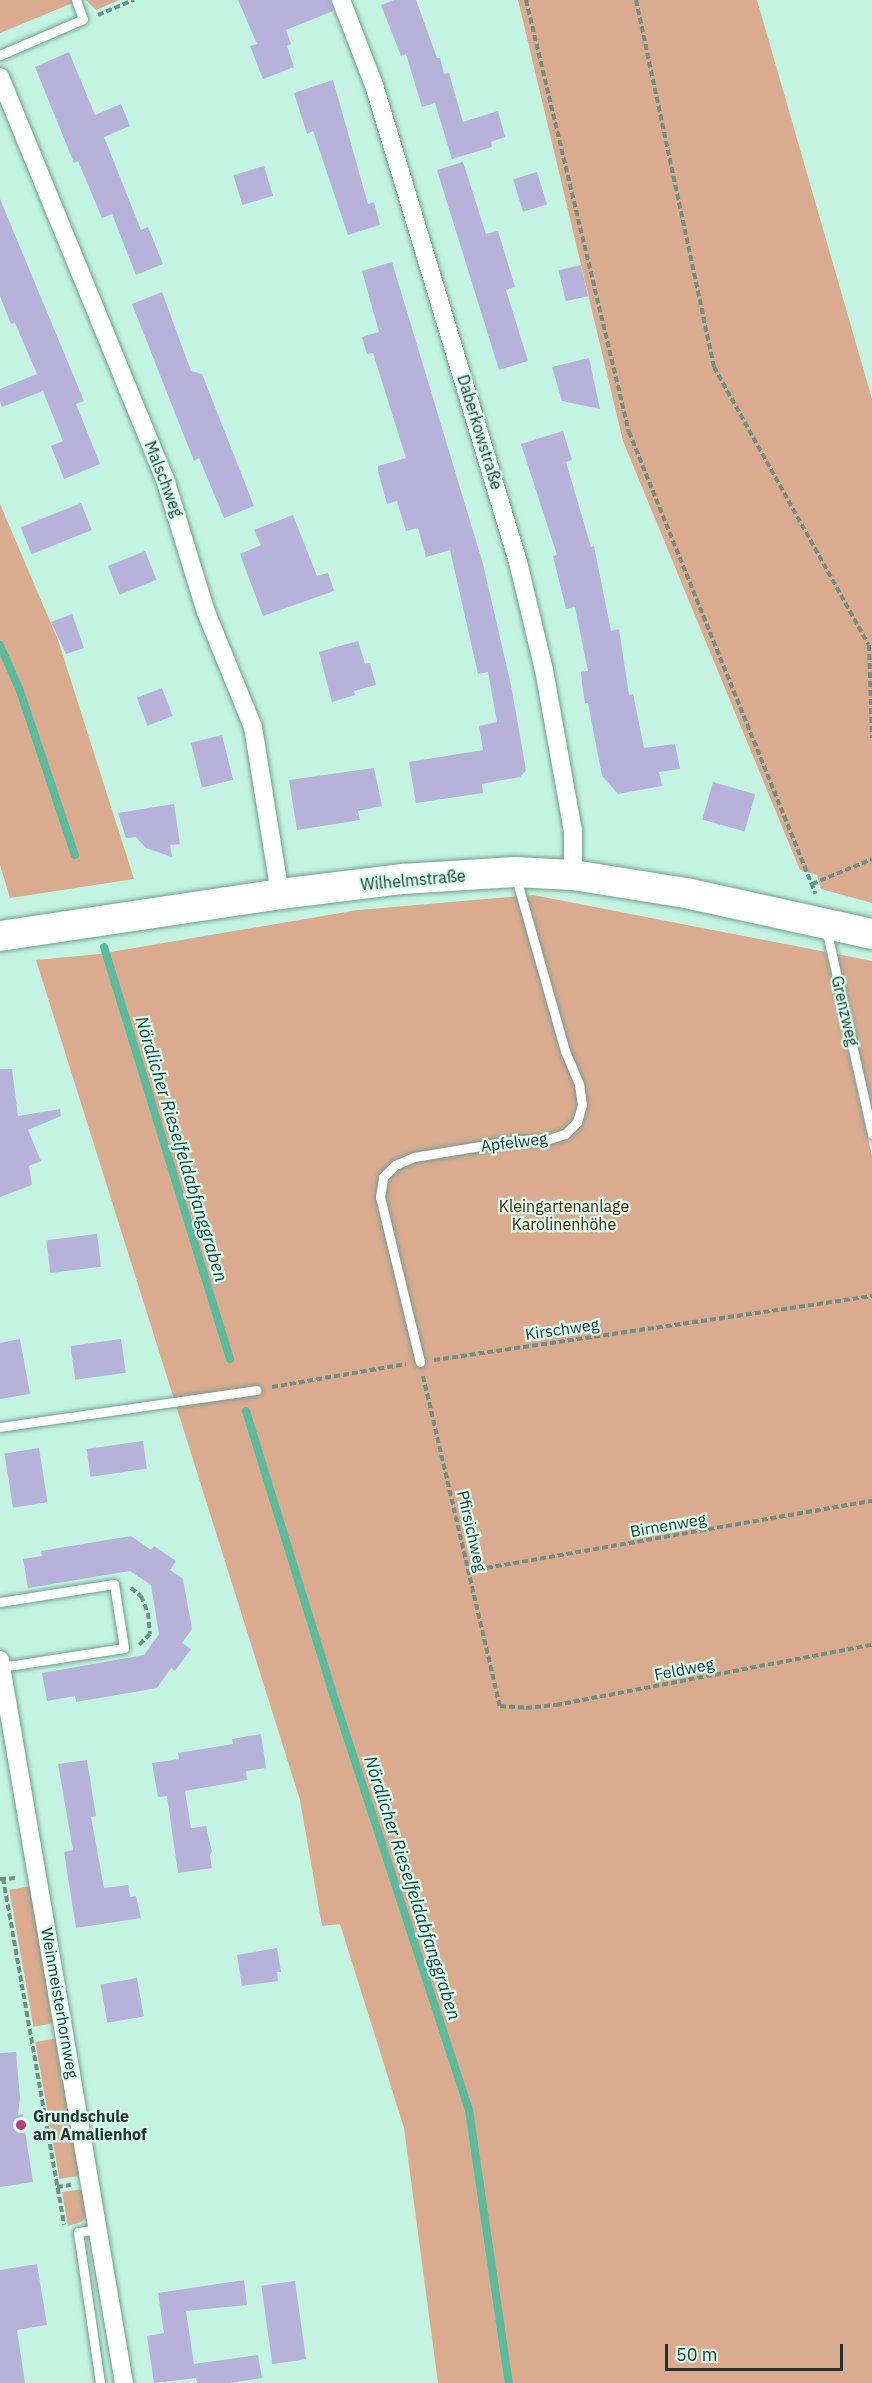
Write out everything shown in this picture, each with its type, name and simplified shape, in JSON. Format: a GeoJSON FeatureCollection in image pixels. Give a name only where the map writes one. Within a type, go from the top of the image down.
{"type":"FeatureCollection","features":[{"type":"Feature","properties":{"kind":"main road","name":"Wilhelmstraße"},"geometry":{"type":"LineString","coordinates":[[0,936],[280,894],[403,879],[515,872],[573,875],[686,893],[821,910],[872,934]]}},
{"type":"Feature","properties":{"kind":"street","name":"Daberkowstraße"},"geometry":{"type":"LineString","coordinates":[[341,0],[374,85],[518,562],[544,670],[573,831],[573,875]]}},
{"type":"Feature","properties":{"kind":"street","name":"Malschweg"},"geometry":{"type":"LineString","coordinates":[[0,77],[165,479],[206,612],[253,727],[280,894]]}},
{"type":"Feature","properties":{"kind":"street","name":"Weinmeisterhornweg"},"geometry":{"type":"LineString","coordinates":[[1,1663],[7,1736],[99,2229],[124,2383]]}},
{"type":"Feature","properties":{"kind":"lane"},"geometry":{"type":"LineString","coordinates":[[0,55],[83,19],[76,0]]}},
{"type":"Feature","properties":{"kind":"lane","name":"Apfelweg"},"geometry":{"type":"LineString","coordinates":[[420,1362],[380,1197],[383,1177],[395,1165],[414,1157],[517,1140],[543,1141],[565,1134],[577,1122],[582,1105],[579,1084],[565,1052],[515,872]]}},
{"type":"Feature","properties":{"kind":"lane","name":"Grenzweg"},"geometry":{"type":"LineString","coordinates":[[821,910],[872,1134]]}},
{"type":"Feature","properties":{"kind":"lane"},"geometry":{"type":"LineString","coordinates":[[0,1427],[256,1389]]}},
{"type":"Feature","properties":{"kind":"lane"},"geometry":{"type":"LineString","coordinates":[[0,1602],[114,1584],[124,1648],[1,1663]]}},
{"type":"Feature","properties":{"kind":"lane"},"geometry":{"type":"LineString","coordinates":[[99,2229],[78,2232],[100,2383]]}},
{"type":"Feature","properties":{"kind":"path"},"geometry":{"type":"LineString","coordinates":[[93,16],[134,0]]}},
{"type":"Feature","properties":{"kind":"path"},"geometry":{"type":"LineString","coordinates":[[526,0],[628,432],[813,884],[821,910]]}},
{"type":"Feature","properties":{"kind":"path"},"geometry":{"type":"LineString","coordinates":[[636,0],[714,367],[868,645],[872,738]]}},
{"type":"Feature","properties":{"kind":"path"},"geometry":{"type":"LineString","coordinates":[[813,884],[872,859]]}},
{"type":"Feature","properties":{"kind":"path","name":"Kirschweg"},"geometry":{"type":"LineString","coordinates":[[256,1389],[420,1362],[872,1296]]}},
{"type":"Feature","properties":{"kind":"path","name":"Pfirsichweg"},"geometry":{"type":"LineString","coordinates":[[420,1362],[500,1706]]}},
{"type":"Feature","properties":{"kind":"path","name":"Birnenweg"},"geometry":{"type":"LineString","coordinates":[[469,1571],[872,1501]]}},
{"type":"Feature","properties":{"kind":"path"},"geometry":{"type":"LineString","coordinates":[[114,1584],[124,1583],[141,1596],[148,1613],[150,1634],[138,1646],[124,1648]]}},
{"type":"Feature","properties":{"kind":"path","name":"Feldweg"},"geometry":{"type":"LineString","coordinates":[[500,1706],[526,1708],[556,1705],[872,1646]]}},
{"type":"Feature","properties":{"kind":"path"},"geometry":{"type":"LineString","coordinates":[[3,1878],[66,2233]]}},
{"type":"Feature","properties":{"kind":"green space"},"geometry":{"type":"Polygon","coordinates":[[[0,0],[80,0],[0,33],[0,0]]]}},
{"type":"Feature","properties":{"kind":"green space"},"geometry":{"type":"Polygon","coordinates":[[[86,0],[119,0],[96,10],[86,0]]]}},
{"type":"Feature","properties":{"kind":"green space"},"geometry":{"type":"Polygon","coordinates":[[[518,0],[757,0],[872,399],[872,903],[821,889],[817,875],[800,870],[623,441],[518,0]]]}},
{"type":"Feature","properties":{"kind":"green space"},"geometry":{"type":"Polygon","coordinates":[[[0,504],[58,640],[134,879],[10,898],[0,865],[0,504]]]}},
{"type":"Feature","properties":{"kind":"green space","name":"Kleingartenanlage Karolinenhöhe"},"geometry":{"type":"Polygon","coordinates":[[[533,895],[826,952],[872,1156],[872,2383],[438,2383],[404,2128],[340,1924],[322,1926],[300,1800],[36,960],[99,954],[358,910],[533,895]]]}},
{"type":"Feature","properties":{"kind":"green space"},"geometry":{"type":"Polygon","coordinates":[[[837,954],[872,961],[872,1123],[837,954]]]}},
{"type":"Feature","properties":{"kind":"green space"},"geometry":{"type":"Polygon","coordinates":[[[31,1886],[55,2023],[33,2027],[9,1890],[31,1886]]]}},
{"type":"Feature","properties":{"kind":"green space"},"geometry":{"type":"Polygon","coordinates":[[[58,2038],[82,2175],[59,2179],[35,2042],[58,2038]]]}},
{"type":"Feature","properties":{"kind":"green space"},"geometry":{"type":"Polygon","coordinates":[[[84,2189],[88,2215],[81,2222],[68,2226],[62,2192],[84,2189]]]}},
{"type":"Feature","properties":{"kind":"building"},"geometry":{"type":"Polygon","coordinates":[[[238,0],[330,0],[333,11],[286,30],[291,44],[287,46],[294,67],[263,79],[250,46],[257,44],[238,0]]]}},
{"type":"Feature","properties":{"kind":"building"},"geometry":{"type":"Polygon","coordinates":[[[394,0],[416,0],[437,58],[440,58],[444,74],[449,73],[463,122],[498,111],[505,137],[491,142],[492,147],[452,159],[435,103],[422,107],[406,54],[401,56],[381,5],[394,0]]]}},
{"type":"Feature","properties":{"kind":"building"},"geometry":{"type":"Polygon","coordinates":[[[69,52],[95,115],[121,104],[130,126],[104,137],[141,230],[148,227],[163,264],[136,275],[112,214],[102,218],[78,161],[74,163],[35,67],[69,52]]]}},
{"type":"Feature","properties":{"kind":"building"},"geometry":{"type":"Polygon","coordinates":[[[333,80],[368,204],[374,202],[380,225],[348,235],[313,131],[307,134],[294,93],[333,80]]]}},
{"type":"Feature","properties":{"kind":"building"},"geometry":{"type":"Polygon","coordinates":[[[463,162],[486,234],[498,231],[515,287],[506,290],[528,361],[499,370],[437,170],[463,162]]]}},
{"type":"Feature","properties":{"kind":"building"},"geometry":{"type":"Polygon","coordinates":[[[264,166],[273,196],[242,205],[233,175],[264,166]]]}},
{"type":"Feature","properties":{"kind":"building"},"geometry":{"type":"Polygon","coordinates":[[[537,172],[547,205],[523,212],[513,179],[537,172]]]}},
{"type":"Feature","properties":{"kind":"building"},"geometry":{"type":"Polygon","coordinates":[[[0,199],[84,401],[76,404],[100,464],[64,479],[51,446],[63,441],[43,391],[2,407],[0,402],[0,389],[37,374],[15,323],[11,324],[0,296],[0,199]]]}},
{"type":"Feature","properties":{"kind":"building"},"geometry":{"type":"Polygon","coordinates":[[[392,262],[483,564],[511,685],[526,770],[520,777],[482,784],[483,793],[416,803],[409,762],[483,750],[479,726],[497,722],[488,672],[478,674],[450,550],[426,557],[418,528],[406,531],[397,501],[387,504],[378,471],[378,466],[406,458],[373,353],[367,354],[362,337],[379,332],[362,271],[392,262]]]}},
{"type":"Feature","properties":{"kind":"building"},"geometry":{"type":"Polygon","coordinates":[[[581,265],[588,296],[566,301],[559,270],[581,265]]]}},
{"type":"Feature","properties":{"kind":"building"},"geometry":{"type":"Polygon","coordinates":[[[162,292],[191,371],[202,374],[254,506],[224,518],[199,458],[194,461],[132,304],[162,292]]]}},
{"type":"Feature","properties":{"kind":"building"},"geometry":{"type":"Polygon","coordinates":[[[589,358],[600,409],[562,401],[552,367],[589,358]]]}},
{"type":"Feature","properties":{"kind":"building"},"geometry":{"type":"Polygon","coordinates":[[[563,431],[572,460],[566,462],[591,547],[594,546],[611,631],[619,629],[629,695],[633,694],[644,748],[675,744],[680,769],[659,772],[662,786],[618,794],[602,776],[588,703],[585,703],[581,672],[588,671],[575,607],[566,609],[553,556],[557,555],[521,444],[563,431]]]}},
{"type":"Feature","properties":{"kind":"building"},"geometry":{"type":"Polygon","coordinates":[[[81,503],[92,530],[32,554],[21,527],[81,503]]]}},
{"type":"Feature","properties":{"kind":"building"},"geometry":{"type":"Polygon","coordinates":[[[293,515],[317,576],[328,573],[334,591],[263,616],[240,554],[261,545],[254,530],[293,515]]]}},
{"type":"Feature","properties":{"kind":"building"},"geometry":{"type":"Polygon","coordinates":[[[145,551],[157,580],[120,595],[108,566],[145,551]]]}},
{"type":"Feature","properties":{"kind":"building"},"geometry":{"type":"Polygon","coordinates":[[[72,614],[84,648],[66,654],[51,622],[72,614]]]}},
{"type":"Feature","properties":{"kind":"building"},"geometry":{"type":"Polygon","coordinates":[[[358,641],[365,664],[370,663],[376,685],[354,691],[355,695],[332,702],[319,652],[358,641]]]}},
{"type":"Feature","properties":{"kind":"building"},"geometry":{"type":"Polygon","coordinates":[[[162,688],[173,716],[148,726],[137,698],[162,688]]]}},
{"type":"Feature","properties":{"kind":"building"},"geometry":{"type":"Polygon","coordinates":[[[222,735],[233,780],[202,787],[191,743],[222,735]]]}},
{"type":"Feature","properties":{"kind":"building"},"geometry":{"type":"Polygon","coordinates":[[[374,768],[382,806],[358,811],[360,820],[297,830],[289,780],[374,768]]]}},
{"type":"Feature","properties":{"kind":"building"},"geometry":{"type":"Polygon","coordinates":[[[713,782],[755,794],[745,832],[702,819],[713,782]]]}},
{"type":"Feature","properties":{"kind":"building"},"geometry":{"type":"Polygon","coordinates":[[[174,804],[180,844],[170,845],[172,857],[146,848],[136,837],[126,838],[118,813],[174,804]]]}},
{"type":"Feature","properties":{"kind":"building"},"geometry":{"type":"Polygon","coordinates":[[[0,1069],[12,1069],[18,1116],[60,1109],[61,1116],[28,1130],[41,1161],[29,1166],[32,1185],[0,1197],[0,1069]]]}},
{"type":"Feature","properties":{"kind":"building"},"geometry":{"type":"Polygon","coordinates":[[[97,1234],[101,1267],[50,1273],[46,1240],[97,1234]]]}},
{"type":"Feature","properties":{"kind":"building"},"geometry":{"type":"Polygon","coordinates":[[[20,1339],[30,1394],[0,1399],[0,1343],[20,1339]]]}},
{"type":"Feature","properties":{"kind":"building"},"geometry":{"type":"Polygon","coordinates":[[[121,1339],[126,1373],[75,1380],[70,1346],[121,1339]]]}},
{"type":"Feature","properties":{"kind":"building"},"geometry":{"type":"Polygon","coordinates":[[[143,1441],[147,1469],[90,1477],[87,1449],[143,1441]]]}},
{"type":"Feature","properties":{"kind":"building"},"geometry":{"type":"Polygon","coordinates":[[[39,1448],[48,1502],[13,1508],[4,1453],[39,1448]]]}},
{"type":"Feature","properties":{"kind":"building"},"geometry":{"type":"Polygon","coordinates":[[[131,1536],[151,1550],[154,1546],[176,1561],[170,1570],[183,1579],[192,1629],[182,1643],[191,1649],[175,1671],[171,1668],[157,1688],[76,1702],[75,1696],[47,1701],[42,1673],[144,1655],[159,1634],[151,1585],[130,1571],[28,1588],[23,1559],[42,1556],[41,1551],[131,1536]]]}},
{"type":"Feature","properties":{"kind":"building"},"geometry":{"type":"Polygon","coordinates":[[[261,1734],[266,1768],[246,1771],[247,1780],[185,1791],[191,1828],[206,1826],[212,1852],[210,1855],[212,1868],[178,1873],[167,1796],[158,1797],[152,1763],[179,1759],[178,1753],[233,1744],[232,1739],[261,1734]]]}},
{"type":"Feature","properties":{"kind":"building"},"geometry":{"type":"Polygon","coordinates":[[[87,1760],[96,1816],[91,1817],[104,1888],[128,1885],[130,1897],[136,1896],[141,1918],[76,1928],[64,1852],[73,1850],[58,1764],[87,1760]]]}},
{"type":"Feature","properties":{"kind":"building"},"geometry":{"type":"Polygon","coordinates":[[[277,1948],[281,1972],[277,1972],[278,1981],[242,1986],[237,1955],[277,1948]]]}},
{"type":"Feature","properties":{"kind":"building"},"geometry":{"type":"Polygon","coordinates":[[[137,1978],[144,2016],[107,2023],[101,1984],[137,1978]]]}},
{"type":"Feature","properties":{"kind":"building"},"geometry":{"type":"Polygon","coordinates":[[[16,2052],[20,2098],[18,2115],[23,2114],[21,2132],[25,2131],[33,2182],[0,2187],[0,2053],[16,2052]]]}},
{"type":"Feature","properties":{"kind":"building"},"geometry":{"type":"Polygon","coordinates":[[[37,2264],[47,2325],[17,2330],[25,2383],[0,2383],[0,2270],[37,2264]]]}},
{"type":"Feature","properties":{"kind":"building"},"geometry":{"type":"Polygon","coordinates":[[[244,2280],[247,2305],[186,2311],[194,2364],[258,2355],[262,2378],[229,2383],[197,2383],[196,2378],[154,2383],[147,2336],[164,2333],[158,2293],[244,2280]]]}},
{"type":"Feature","properties":{"kind":"building"},"geometry":{"type":"Polygon","coordinates":[[[295,2281],[306,2359],[272,2364],[261,2286],[295,2281]]]}},
{"type":"Feature","properties":{"kind":"waterway","name":"Nördlicher Rieselfeldabfanggraben"},"geometry":{"type":"LineString","coordinates":[[0,645],[20,691],[75,855]]}},
{"type":"Feature","properties":{"kind":"waterway","name":"Nördlicher Rieselfeldabfanggraben"},"geometry":{"type":"LineString","coordinates":[[104,947],[230,1359]]}},
{"type":"Feature","properties":{"kind":"waterway","name":"Nördlicher Rieselfeldabfanggraben"},"geometry":{"type":"LineString","coordinates":[[246,1411],[331,1688],[469,2110],[509,2383]]}},
{"type":"Feature","properties":{"kind":"place","name":"Grundschule am Amalienhof"},"geometry":{"type":"Point","coordinates":[21,2125]}}]}
